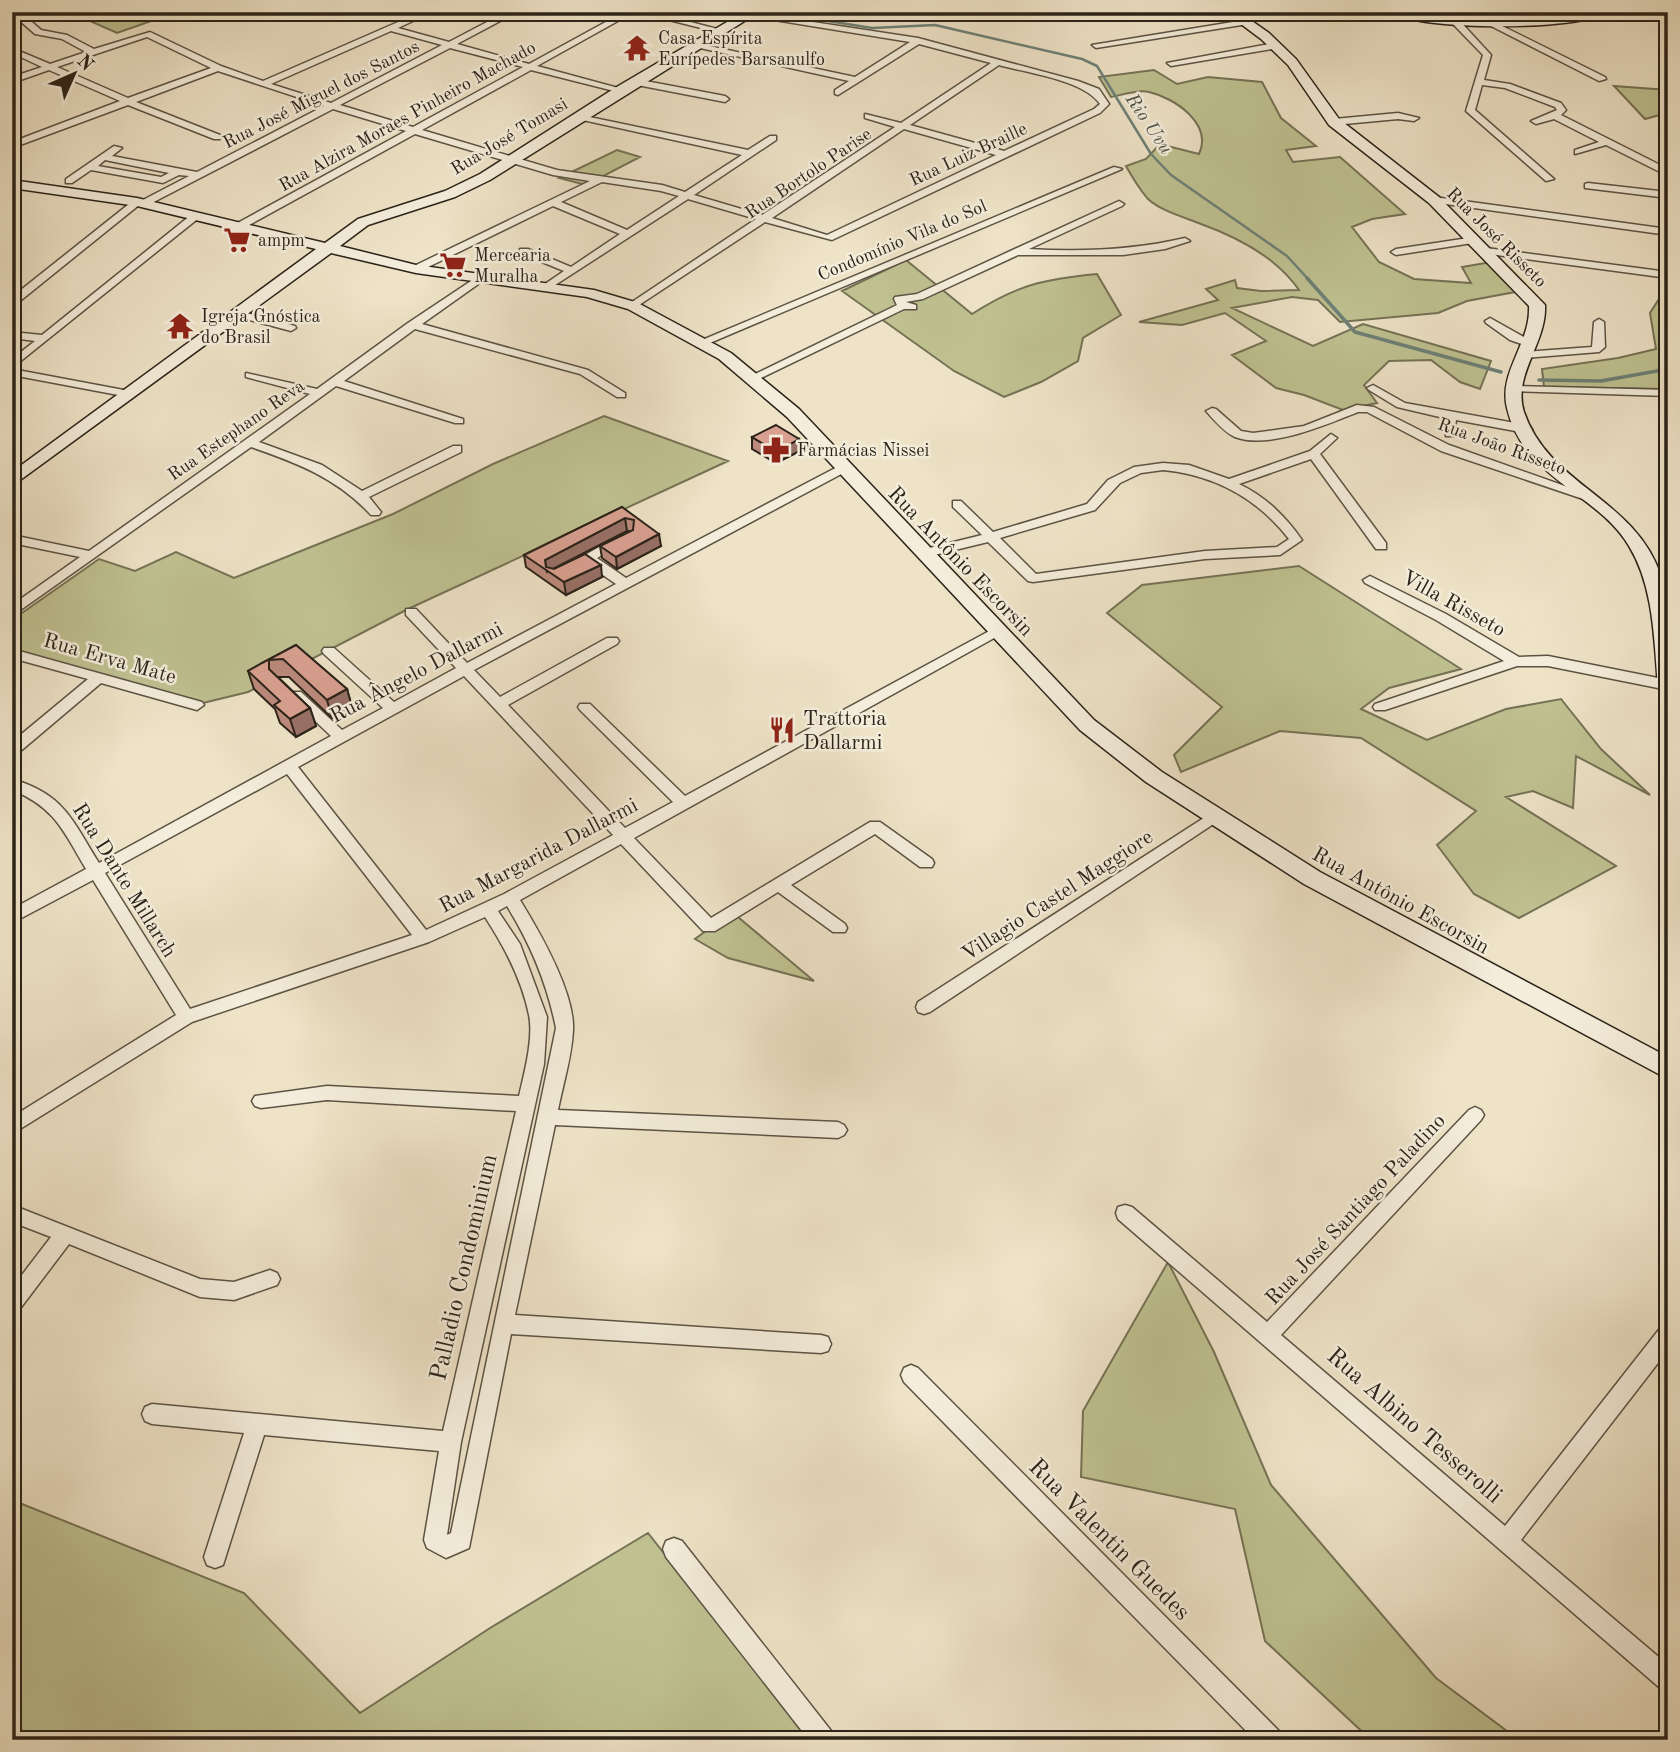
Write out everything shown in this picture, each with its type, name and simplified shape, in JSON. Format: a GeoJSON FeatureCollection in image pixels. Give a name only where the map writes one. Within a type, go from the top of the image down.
{"type":"FeatureCollection","features":[{"type":"Feature","properties":{"kind":"main road","name":"Rua José Risseto"},"geometry":{"type":"LineString","coordinates":[[1231,12],[1292,62],[1334,122],[1434,200],[1537,305],[1539,315],[1527,349],[1515,372],[1513,389]]}},
{"type":"Feature","properties":{"kind":"main road"},"geometry":{"type":"LineString","coordinates":[[1397,12],[1494,24],[1557,21],[1602,12]]}},
{"type":"Feature","properties":{"kind":"main road","name":"Rua José Tomasi"},"geometry":{"type":"LineString","coordinates":[[12,481],[363,222],[450,194],[752,13]]}},
{"type":"Feature","properties":{"kind":"main road","name":"Rua Antônio Escorsin"},"geometry":{"type":"LineString","coordinates":[[12,184],[140,203],[416,269],[549,286],[589,293],[633,306],[701,343],[754,378],[793,413],[922,554],[1087,725],[1154,778],[1213,817],[1356,902],[1668,1069]]}},
{"type":"Feature","properties":{"kind":"main road"},"geometry":{"type":"LineString","coordinates":[[1513,389],[1516,410],[1555,471],[1618,520],[1638,545],[1656,594],[1665,630],[1668,686]]}},
{"type":"Feature","properties":{"kind":"street"},"geometry":{"type":"LineString","coordinates":[[264,85],[428,12]]}},
{"type":"Feature","properties":{"kind":"street","name":"Rua José Miguel dos Santos"},"geometry":{"type":"LineString","coordinates":[[16,299],[140,203],[513,12]]}},
{"type":"Feature","properties":{"kind":"street","name":"Rua Alzira Moraes Pinheiro Machado"},"geometry":{"type":"LineString","coordinates":[[236,228],[630,12]]}},
{"type":"Feature","properties":{"kind":"street"},"geometry":{"type":"LineString","coordinates":[[641,12],[721,31]]}},
{"type":"Feature","properties":{"kind":"street"},"geometry":{"type":"LineString","coordinates":[[752,13],[918,41],[998,62]]}},
{"type":"Feature","properties":{"kind":"street"},"geometry":{"type":"LineString","coordinates":[[22,18],[38,32],[64,37],[94,52]]}},
{"type":"Feature","properties":{"kind":"street"},"geometry":{"type":"LineString","coordinates":[[1464,20],[1465,35],[1474,40],[1487,55],[1470,111],[1549,179]]}},
{"type":"Feature","properties":{"kind":"street"},"geometry":{"type":"LineString","coordinates":[[1096,45],[1245,22]]}},
{"type":"Feature","properties":{"kind":"street"},"geometry":{"type":"LineString","coordinates":[[1494,24],[1602,79]]}},
{"type":"Feature","properties":{"kind":"street"},"geometry":{"type":"LineString","coordinates":[[386,31],[619,91]]}},
{"type":"Feature","properties":{"kind":"street"},"geometry":{"type":"LineString","coordinates":[[12,80],[147,34],[270,96],[283,91]]}},
{"type":"Feature","properties":{"kind":"street"},"geometry":{"type":"LineString","coordinates":[[838,92],[918,41]]}},
{"type":"Feature","properties":{"kind":"street"},"geometry":{"type":"LineString","coordinates":[[695,46],[856,80]]}},
{"type":"Feature","properties":{"kind":"street"},"geometry":{"type":"LineString","coordinates":[[1171,63],[1275,46]]}},
{"type":"Feature","properties":{"kind":"street"},"geometry":{"type":"LineString","coordinates":[[12,50],[217,137]]}},
{"type":"Feature","properties":{"kind":"street","name":"Rua Luiz Braille"},"geometry":{"type":"LineString","coordinates":[[766,220],[828,238],[1003,153],[1097,111],[1105,104],[1096,91],[998,62]]}},
{"type":"Feature","properties":{"kind":"street","name":"Rua Bortolo Parise"},"geometry":{"type":"LineString","coordinates":[[633,306],[766,220],[998,62]]}},
{"type":"Feature","properties":{"kind":"street"},"geometry":{"type":"LineString","coordinates":[[12,145],[216,71],[556,173],[690,195],[766,220]]}},
{"type":"Feature","properties":{"kind":"street"},"geometry":{"type":"LineString","coordinates":[[635,82],[724,99]]}},
{"type":"Feature","properties":{"kind":"street"},"geometry":{"type":"LineString","coordinates":[[1479,82],[1507,86],[1558,105],[1562,110],[1555,116],[1536,121]]}},
{"type":"Feature","properties":{"kind":"street"},"geometry":{"type":"LineString","coordinates":[[578,116],[752,154]]}},
{"type":"Feature","properties":{"kind":"street"},"geometry":{"type":"LineString","coordinates":[[868,116],[1003,153]]}},
{"type":"Feature","properties":{"kind":"street"},"geometry":{"type":"LineString","coordinates":[[1334,122],[1398,116],[1414,118]]}},
{"type":"Feature","properties":{"kind":"street"},"geometry":{"type":"LineString","coordinates":[[1555,116],[1668,173]]}},
{"type":"Feature","properties":{"kind":"street"},"geometry":{"type":"LineString","coordinates":[[12,135],[23,140]]}},
{"type":"Feature","properties":{"kind":"street"},"geometry":{"type":"LineString","coordinates":[[549,286],[773,138]]}},
{"type":"Feature","properties":{"kind":"street"},"geometry":{"type":"LineString","coordinates":[[1578,152],[1606,142]]}},
{"type":"Feature","properties":{"kind":"street"},"geometry":{"type":"LineString","coordinates":[[69,181],[117,148]]}},
{"type":"Feature","properties":{"kind":"street"},"geometry":{"type":"LineString","coordinates":[[103,157],[196,175]]}},
{"type":"Feature","properties":{"kind":"street"},"geometry":{"type":"LineString","coordinates":[[89,167],[163,180],[178,171]]}},
{"type":"Feature","properties":{"kind":"street","name":"Condomínio Vila do Sol"},"geometry":{"type":"LineString","coordinates":[[701,343],[1116,169]]}},
{"type":"Feature","properties":{"kind":"street"},"geometry":{"type":"LineString","coordinates":[[416,269],[600,180]]}},
{"type":"Feature","properties":{"kind":"street"},"geometry":{"type":"LineString","coordinates":[[1588,186],[1668,195]]}},
{"type":"Feature","properties":{"kind":"street"},"geometry":{"type":"LineString","coordinates":[[1434,200],[1668,232]]}},
{"type":"Feature","properties":{"kind":"street"},"geometry":{"type":"LineString","coordinates":[[554,203],[628,234]]}},
{"type":"Feature","properties":{"kind":"street"},"geometry":{"type":"LineString","coordinates":[[754,378],[903,306],[918,307],[923,300],[919,297],[1119,204]]}},
{"type":"Feature","properties":{"kind":"street"},"geometry":{"type":"LineString","coordinates":[[12,365],[195,217]]}},
{"type":"Feature","properties":{"kind":"street"},"geometry":{"type":"LineString","coordinates":[[1014,251],[1139,251],[1185,241]]}},
{"type":"Feature","properties":{"kind":"street"},"geometry":{"type":"LineString","coordinates":[[1396,252],[1480,246],[1668,275]]}},
{"type":"Feature","properties":{"kind":"street"},"geometry":{"type":"LineString","coordinates":[[524,251],[572,271]]}},
{"type":"Feature","properties":{"kind":"street","name":"Rua Estephano Reva"},"geometry":{"type":"LineString","coordinates":[[12,612],[88,555],[480,278]]}},
{"type":"Feature","properties":{"kind":"street"},"geometry":{"type":"LineString","coordinates":[[239,314],[291,328]]}},
{"type":"Feature","properties":{"kind":"street"},"geometry":{"type":"LineString","coordinates":[[1490,321],[1527,349],[1595,350],[1599,347],[1599,322]]}},
{"type":"Feature","properties":{"kind":"street"},"geometry":{"type":"LineString","coordinates":[[412,325],[574,369],[621,395]]}},
{"type":"Feature","properties":{"kind":"street"},"geometry":{"type":"LineString","coordinates":[[12,335],[44,339]]}},
{"type":"Feature","properties":{"kind":"street"},"geometry":{"type":"LineString","coordinates":[[12,372],[129,394]]}},
{"type":"Feature","properties":{"kind":"street"},"geometry":{"type":"LineString","coordinates":[[250,375],[320,393]]}},
{"type":"Feature","properties":{"kind":"street"},"geometry":{"type":"LineString","coordinates":[[336,382],[459,421]]}},
{"type":"Feature","properties":{"kind":"street"},"geometry":{"type":"LineString","coordinates":[[1373,388],[1401,405],[1526,429]]}},
{"type":"Feature","properties":{"kind":"street"},"geometry":{"type":"LineString","coordinates":[[1513,389],[1667,394]]}},
{"type":"Feature","properties":{"kind":"street","name":"Rua João Risseto"},"geometry":{"type":"LineString","coordinates":[[1212,411],[1237,434],[1253,437],[1307,429],[1357,408],[1370,409],[1445,447],[1590,497]]}},
{"type":"Feature","properties":{"kind":"street"},"geometry":{"type":"LineString","coordinates":[[1450,415],[1450,433]]}},
{"type":"Feature","properties":{"kind":"street"},"geometry":{"type":"LineString","coordinates":[[1231,482],[1314,454],[1331,438]]}},
{"type":"Feature","properties":{"kind":"street"},"geometry":{"type":"LineString","coordinates":[[248,442],[321,468],[349,483],[375,512]]}},
{"type":"Feature","properties":{"kind":"street"},"geometry":{"type":"LineString","coordinates":[[362,496],[457,449]]}},
{"type":"Feature","properties":{"kind":"street"},"geometry":{"type":"LineString","coordinates":[[1314,454],[1381,546]]}},
{"type":"Feature","properties":{"kind":"street","name":"Rua Ângelo Dallarmi"},"geometry":{"type":"LineString","coordinates":[[12,917],[288,765],[843,468]]}},
{"type":"Feature","properties":{"kind":"street"},"geometry":{"type":"LineString","coordinates":[[922,554],[991,538],[1093,506],[1114,480],[1133,472],[1175,469],[1214,475],[1231,482],[1283,520],[1296,540],[1288,548],[1205,555],[1033,578],[991,538],[957,504]]}},
{"type":"Feature","properties":{"kind":"street"},"geometry":{"type":"LineString","coordinates":[[555,575],[628,537]]}},
{"type":"Feature","properties":{"kind":"street"},"geometry":{"type":"LineString","coordinates":[[12,539],[88,555]]}},
{"type":"Feature","properties":{"kind":"street"},"geometry":{"type":"LineString","coordinates":[[588,558],[625,584]]}},
{"type":"Feature","properties":{"kind":"street","name":"Villa Risseto"},"geometry":{"type":"LineString","coordinates":[[1370,580],[1441,617],[1516,662]]}},
{"type":"Feature","properties":{"kind":"street"},"geometry":{"type":"LineString","coordinates":[[411,612],[709,926],[875,826],[926,863]]}},
{"type":"Feature","properties":{"kind":"street","name":"Rua Margarida Dallarmi"},"geometry":{"type":"LineString","coordinates":[[12,1126],[186,1017],[423,938],[488,909],[998,632]]}},
{"type":"Feature","properties":{"kind":"street"},"geometry":{"type":"LineString","coordinates":[[497,705],[611,641]]}},
{"type":"Feature","properties":{"kind":"street"},"geometry":{"type":"LineString","coordinates":[[330,651],[393,709]]}},
{"type":"Feature","properties":{"kind":"street","name":"Rua Erva Mate"},"geometry":{"type":"LineString","coordinates":[[12,653],[197,705]]}},
{"type":"Feature","properties":{"kind":"street","name":"Villa Risseto"},"geometry":{"type":"LineString","coordinates":[[1380,707],[1516,662],[1548,661],[1668,686]]}},
{"type":"Feature","properties":{"kind":"street"},"geometry":{"type":"LineString","coordinates":[[12,750],[100,676]]}},
{"type":"Feature","properties":{"kind":"street"},"geometry":{"type":"LineString","coordinates":[[282,682],[341,737]]}},
{"type":"Feature","properties":{"kind":"street"},"geometry":{"type":"LineString","coordinates":[[585,707],[682,802]]}},
{"type":"Feature","properties":{"kind":"street"},"geometry":{"type":"LineString","coordinates":[[288,765],[423,938]]}},
{"type":"Feature","properties":{"kind":"street","name":"Rua Dante Millarch"},"geometry":{"type":"LineString","coordinates":[[12,784],[38,794],[58,810],[186,1017]]}},
{"type":"Feature","properties":{"kind":"street","name":"Villagio Castel Maggiore"},"geometry":{"type":"LineString","coordinates":[[924,1007],[1213,817]]}},
{"type":"Feature","properties":{"kind":"street"},"geometry":{"type":"LineString","coordinates":[[778,884],[839,928]]}},
{"type":"Feature","properties":{"kind":"street","name":"Palladio Condominium"},"geometry":{"type":"LineString","coordinates":[[488,909],[512,944],[538,1017],[535,1065],[451,1442],[435,1540],[446,1547],[461,1540],[477,1443],[506,1324],[527,1207],[549,1117],[565,1028],[558,985],[510,898]]}},
{"type":"Feature","properties":{"kind":"street"},"geometry":{"type":"LineString","coordinates":[[523,971],[547,963]]}},
{"type":"Feature","properties":{"kind":"street"},"geometry":{"type":"LineString","coordinates":[[261,1101],[327,1093],[526,1104]]}},
{"type":"Feature","properties":{"kind":"street","name":"Rua José Santiago Paladino"},"geometry":{"type":"LineString","coordinates":[[1269,1334],[1475,1115]]}},
{"type":"Feature","properties":{"kind":"street"},"geometry":{"type":"LineString","coordinates":[[549,1117],[838,1130]]}},
{"type":"Feature","properties":{"kind":"street"},"geometry":{"type":"LineString","coordinates":[[503,1206],[527,1207]]}},
{"type":"Feature","properties":{"kind":"street"},"geometry":{"type":"LineString","coordinates":[[12,1213],[200,1288],[234,1291],[270,1279]]}},
{"type":"Feature","properties":{"kind":"street","name":"Rua Albino Tesserolli"},"geometry":{"type":"LineString","coordinates":[[1125,1213],[1508,1539],[1668,1680]]}},
{"type":"Feature","properties":{"kind":"street"},"geometry":{"type":"LineString","coordinates":[[12,1304],[65,1234]]}},
{"type":"Feature","properties":{"kind":"street"},"geometry":{"type":"LineString","coordinates":[[506,1324],[821,1344]]}},
{"type":"Feature","properties":{"kind":"street"},"geometry":{"type":"LineString","coordinates":[[1508,1539],[1668,1334]]}},
{"type":"Feature","properties":{"kind":"street","name":"Rua Valentin Guedes"},"geometry":{"type":"LineString","coordinates":[[911,1375],[1272,1740]]}},
{"type":"Feature","properties":{"kind":"street"},"geometry":{"type":"LineString","coordinates":[[152,1415],[451,1442]]}},
{"type":"Feature","properties":{"kind":"street"},"geometry":{"type":"LineString","coordinates":[[215,1557],[257,1424]]}},
{"type":"Feature","properties":{"kind":"street"},"geometry":{"type":"LineString","coordinates":[[674,1549],[824,1740]]}},
{"type":"Feature","properties":{"kind":"green space"},"geometry":{"type":"Polygon","coordinates":[[[146,12],[160,18],[117,33],[74,14],[146,12]]]}},
{"type":"Feature","properties":{"kind":"green space"},"geometry":{"type":"Polygon","coordinates":[[[1154,70],[1177,84],[1208,77],[1262,82],[1281,118],[1316,146],[1286,150],[1293,162],[1340,157],[1405,214],[1372,219],[1352,227],[1379,262],[1414,279],[1471,283],[1462,267],[1491,262],[1515,292],[1467,301],[1438,313],[1340,322],[1318,300],[1292,297],[1232,308],[1313,346],[1363,324],[1491,361],[1480,389],[1460,382],[1431,360],[1389,361],[1364,385],[1377,403],[1343,410],[1276,388],[1232,355],[1266,341],[1225,313],[1182,325],[1139,322],[1218,300],[1206,289],[1235,280],[1237,288],[1261,291],[1299,290],[1268,258],[1228,235],[1159,207],[1147,198],[1136,182],[1126,166],[1146,159],[1160,144],[1199,154],[1202,143],[1201,132],[1196,123],[1180,106],[1145,91],[1111,97],[1099,77],[1154,70]]]}},
{"type":"Feature","properties":{"kind":"green space"},"geometry":{"type":"Polygon","coordinates":[[[1614,86],[1668,90],[1668,116],[1663,114],[1645,119],[1614,86]]]}},
{"type":"Feature","properties":{"kind":"green space"},"geometry":{"type":"Polygon","coordinates":[[[617,150],[640,157],[586,185],[559,178],[617,150]]]}},
{"type":"Feature","properties":{"kind":"green space"},"geometry":{"type":"Polygon","coordinates":[[[906,260],[972,314],[1003,296],[1032,285],[1097,274],[1121,315],[1083,338],[1078,361],[1041,382],[1004,397],[954,371],[842,291],[906,260]]]}},
{"type":"Feature","properties":{"kind":"green space"},"geometry":{"type":"Polygon","coordinates":[[[1668,285],[1668,389],[1544,387],[1542,369],[1618,358],[1656,349],[1650,313],[1668,285]]]}},
{"type":"Feature","properties":{"kind":"green space"},"geometry":{"type":"Polygon","coordinates":[[[604,416],[728,461],[408,609],[248,692],[199,704],[12,650],[12,620],[99,559],[135,571],[176,552],[234,578],[393,514],[493,464],[604,416]]]}},
{"type":"Feature","properties":{"kind":"green space"},"geometry":{"type":"Polygon","coordinates":[[[1299,566],[1461,669],[1389,688],[1361,709],[1427,740],[1506,709],[1561,699],[1601,749],[1650,795],[1576,756],[1573,808],[1533,791],[1506,797],[1616,866],[1519,918],[1474,894],[1437,845],[1476,811],[1361,738],[1280,731],[1181,772],[1174,755],[1222,707],[1107,613],[1142,585],[1299,566]]]}},
{"type":"Feature","properties":{"kind":"green space"},"geometry":{"type":"Polygon","coordinates":[[[732,912],[814,981],[728,958],[695,939],[732,912]]]}},
{"type":"Feature","properties":{"kind":"green space"},"geometry":{"type":"Polygon","coordinates":[[[1168,1262],[1214,1352],[1271,1485],[1436,1678],[1519,1740],[1371,1740],[1265,1641],[1235,1509],[1081,1477],[1083,1411],[1168,1262]]]}},
{"type":"Feature","properties":{"kind":"green space"},"geometry":{"type":"Polygon","coordinates":[[[12,1500],[244,1593],[360,1713],[490,1628],[648,1533],[810,1740],[12,1740],[12,1500]]]}},
{"type":"Feature","properties":{"kind":"building"},"geometry":{"type":"Polygon","coordinates":[[[776,425],[799,439],[776,452],[752,437],[776,425]]]}},
{"type":"Feature","properties":{"kind":"building"},"geometry":{"type":"Polygon","coordinates":[[[622,507],[659,534],[616,557],[600,546],[633,530],[634,520],[625,518],[545,560],[546,567],[554,569],[585,554],[601,565],[564,582],[524,555],[622,507]]]}},
{"type":"Feature","properties":{"kind":"building"},"geometry":{"type":"Polygon","coordinates":[[[296,645],[347,689],[327,700],[283,659],[269,660],[269,669],[310,708],[290,719],[274,705],[280,701],[248,671],[296,645]]]}},
{"type":"Feature","properties":{"kind":"waterway","name":"Rio Uvu"},"geometry":{"type":"LineString","coordinates":[[772,12],[872,28],[935,25],[1082,59],[1097,66],[1151,154],[1171,175],[1287,256],[1309,280]]}},
{"type":"Feature","properties":{"kind":"waterway","name":"Rio Uvu"},"geometry":{"type":"LineString","coordinates":[[1307,278],[1355,332],[1501,372]]}},
{"type":"Feature","properties":{"kind":"waterway","name":"Rio Uvu"},"geometry":{"type":"LineString","coordinates":[[1539,380],[1601,381],[1668,369]]}},
{"type":"Feature","properties":{"kind":"place","name":"Casa Espírita Eurípedes Barsanulfo"},"geometry":{"type":"Point","coordinates":[637,48]}},
{"type":"Feature","properties":{"kind":"place","name":"ampm"},"geometry":{"type":"Point","coordinates":[237,240]}},
{"type":"Feature","properties":{"kind":"place","name":"Mercearia Muralha"},"geometry":{"type":"Point","coordinates":[453,265]}},
{"type":"Feature","properties":{"kind":"place","name":"Igreja Gnóstica do Brasil"},"geometry":{"type":"Point","coordinates":[180,326]}},
{"type":"Feature","properties":{"kind":"place","name":"Farmácias Nissei"},"geometry":{"type":"Point","coordinates":[776,450]}},
{"type":"Feature","properties":{"kind":"place","name":"Trattoria Dallarmi"},"geometry":{"type":"Point","coordinates":[782,730]}}]}
